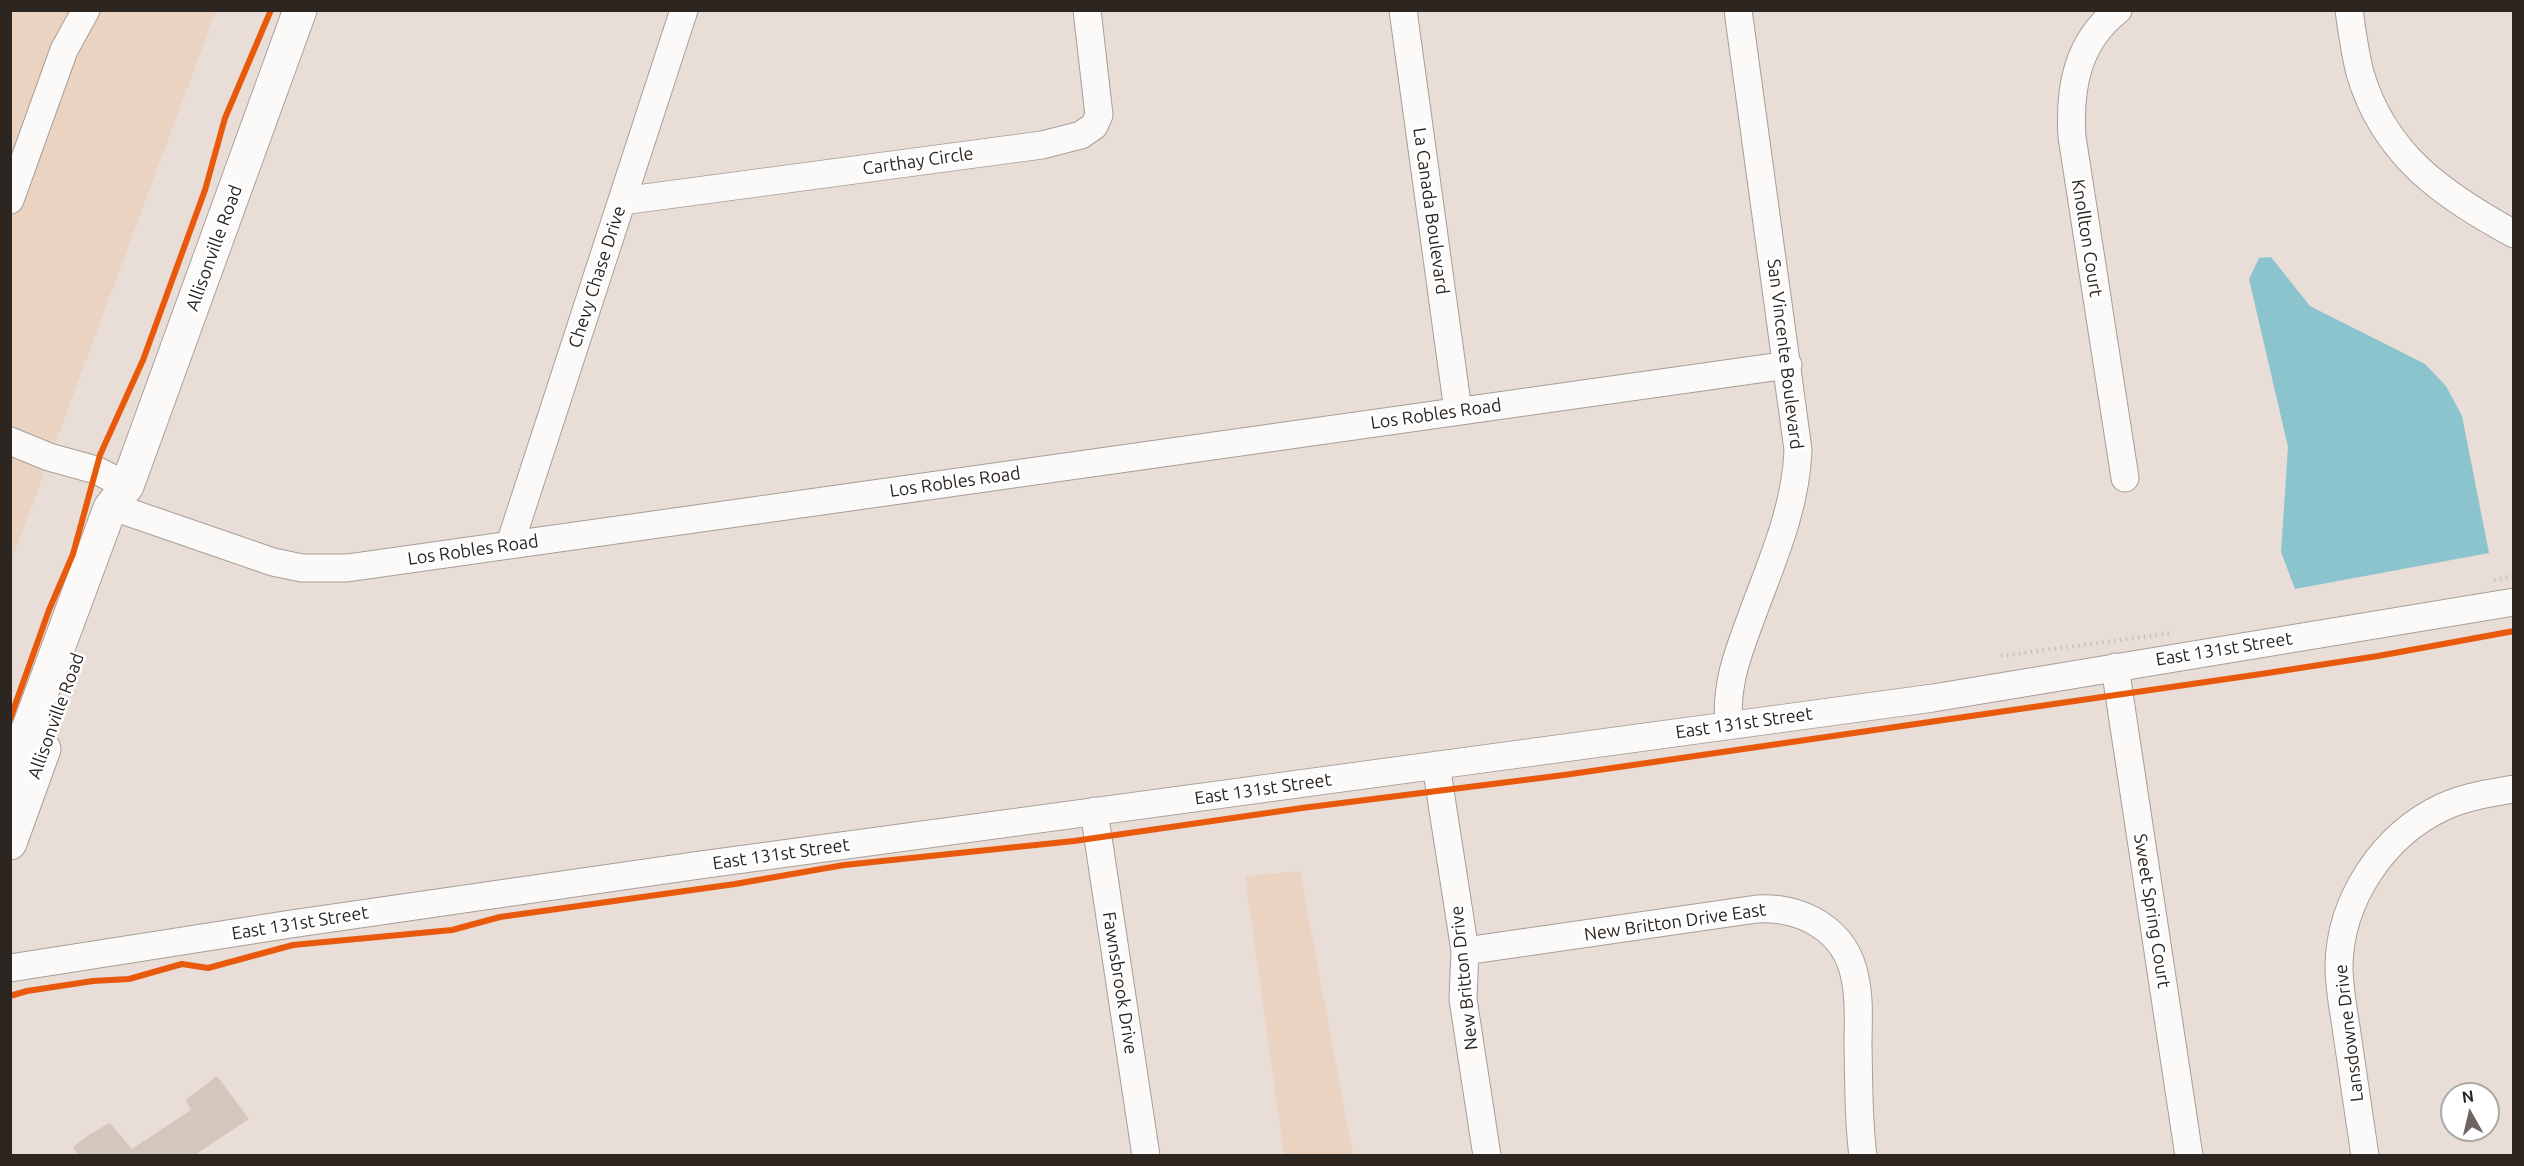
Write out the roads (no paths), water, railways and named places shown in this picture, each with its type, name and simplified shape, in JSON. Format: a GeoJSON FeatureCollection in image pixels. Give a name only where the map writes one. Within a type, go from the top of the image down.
{"type":"FeatureCollection","features":[{"type":"Feature","properties":{"kind":"main road","name":"Allisonville Road"},"geometry":{"type":"LineString","coordinates":[[10,843],[300,10]]}},
{"type":"Feature","properties":{"kind":"main road","name":"Allisonville Road"},"geometry":{"type":"LineString","coordinates":[[10,778],[110,508],[128,499]]}},
{"type":"Feature","properties":{"kind":"street"},"geometry":{"type":"LineString","coordinates":[[10,200],[64,50],[86,10]]}},
{"type":"Feature","properties":{"kind":"street","name":"Chevy Chase Drive"},"geometry":{"type":"LineString","coordinates":[[510,544],[684,10]]}},
{"type":"Feature","properties":{"kind":"street","name":"Carthay Circle"},"geometry":{"type":"LineString","coordinates":[[622,201],[1042,145],[1081,135],[1094,126],[1100,108],[1087,10]]}},
{"type":"Feature","properties":{"kind":"street","name":"La Canada Boulevard"},"geometry":{"type":"LineString","coordinates":[[1403,10],[1458,411]]}},
{"type":"Feature","properties":{"kind":"street","name":"San Vincente Boulevard"},"geometry":{"type":"LineString","coordinates":[[1729,724],[1727,705],[1734,664],[1786,524],[1794,494],[1798,450],[1738,10]]}},
{"type":"Feature","properties":{"kind":"street","name":"Knollton Court"},"geometry":{"type":"LineString","coordinates":[[2118,10],[2101,26],[2080,60],[2071,96],[2070,114],[2125,478]]}},
{"type":"Feature","properties":{"kind":"street"},"geometry":{"type":"LineString","coordinates":[[2349,10],[2355,52],[2366,89],[2378,116],[2394,141],[2418,171],[2439,188],[2458,202],[2514,234]]}},
{"type":"Feature","properties":{"kind":"street","name":"Los Robles Road"},"geometry":{"type":"LineString","coordinates":[[10,441],[49,457],[96,470],[128,499],[273,562],[303,568],[347,568],[1788,365]]}},
{"type":"Feature","properties":{"kind":"street","name":"East 131st Street"},"geometry":{"type":"LineString","coordinates":[[10,968],[533,889],[1729,724],[1933,698],[2514,602]]}},
{"type":"Feature","properties":{"kind":"street","name":"Sweet Spring Court"},"geometry":{"type":"LineString","coordinates":[[2115,667],[2189,1155]]}},
{"type":"Feature","properties":{"kind":"street","name":"New Britton Drive"},"geometry":{"type":"LineString","coordinates":[[1436,765],[1465,951],[1463,999],[1487,1155]]}},
{"type":"Feature","properties":{"kind":"street","name":"Lansdowne Drive"},"geometry":{"type":"LineString","coordinates":[[2365,1155],[2339,969],[2343,931],[2353,903],[2376,861],[2402,834],[2421,820],[2443,807],[2463,800],[2514,789]]}},
{"type":"Feature","properties":{"kind":"street","name":"Fawnsbrook Drive"},"geometry":{"type":"LineString","coordinates":[[1094,811],[1146,1155]]}},
{"type":"Feature","properties":{"kind":"street","name":"New Britton Drive East"},"geometry":{"type":"LineString","coordinates":[[1465,951],[1757,909],[1789,910],[1817,922],[1841,945],[1851,963],[1856,979],[1863,1155]]}},
{"type":"Feature","properties":{"kind":"water"},"geometry":{"type":"Polygon","coordinates":[[[2271,257],[2310,306],[2425,364],[2446,386],[2462,416],[2489,553],[2295,589],[2281,552],[2288,447],[2249,279],[2259,258],[2271,257]]]}}]}
